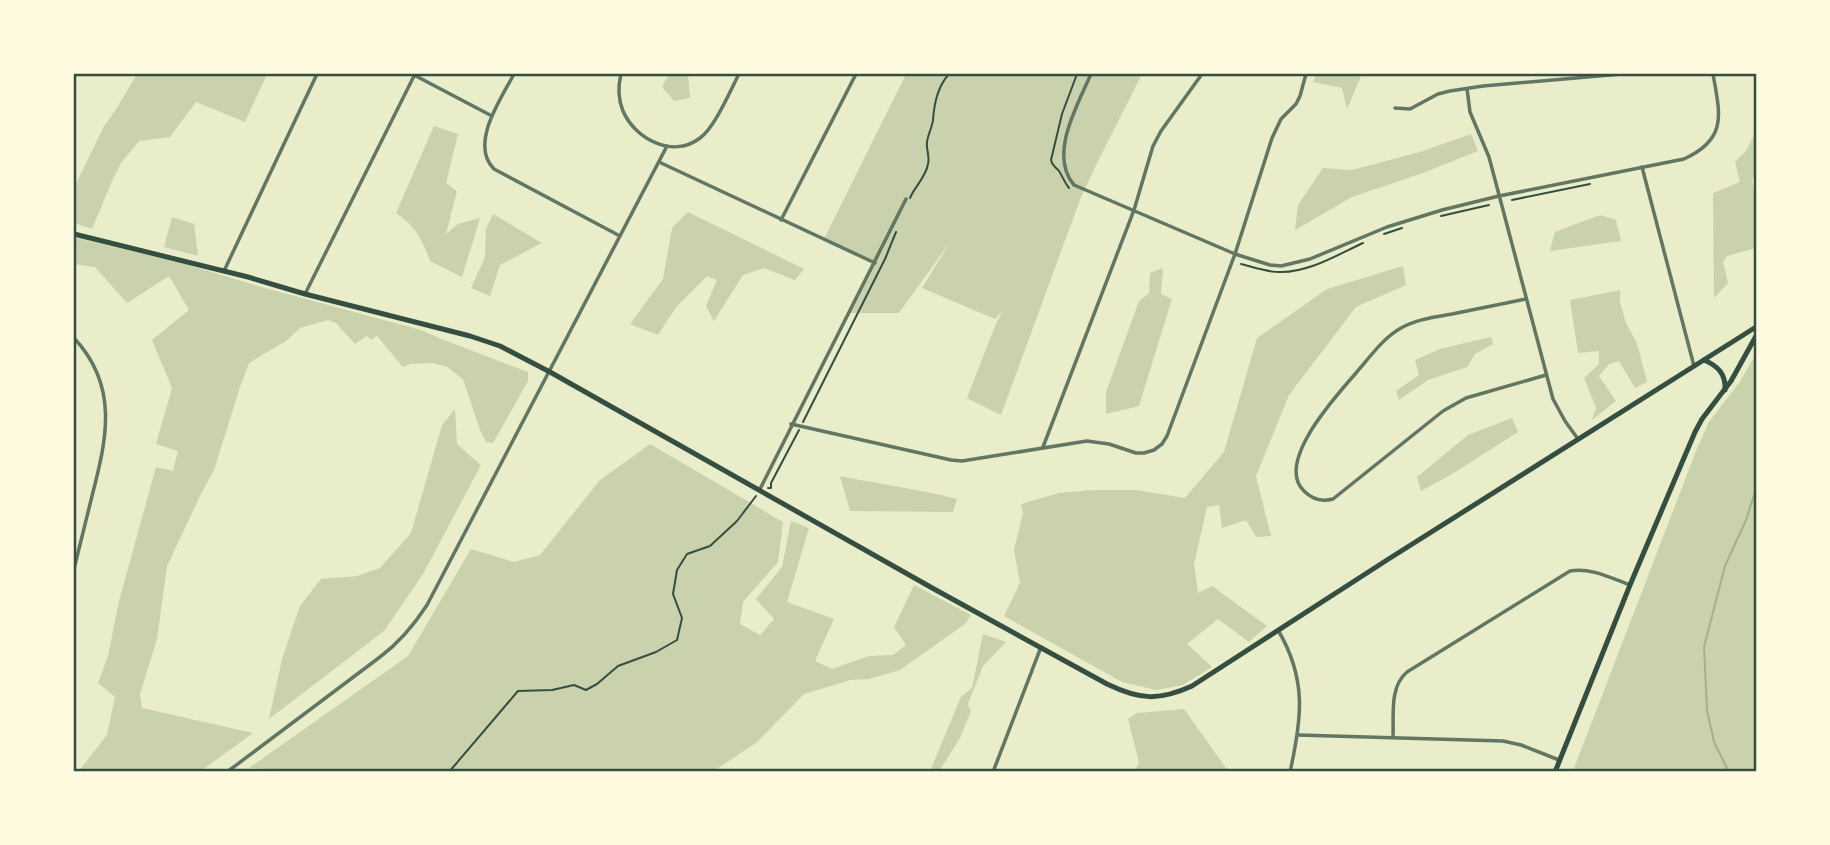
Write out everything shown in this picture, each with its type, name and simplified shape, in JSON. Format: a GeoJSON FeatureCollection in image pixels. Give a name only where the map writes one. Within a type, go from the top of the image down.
{"type":"FeatureCollection","features":[{"type":"Feature","properties":{"kind":"main road"},"geometry":{"type":"LineString","coordinates":[[74,234],[224,271],[500,346],[760,489],[934,589],[1123,692],[1135,696],[1158,697],[1192,686],[1756,327]]}},
{"type":"Feature","properties":{"kind":"main road"},"geometry":{"type":"LineString","coordinates":[[1555,772],[1695,432],[1756,336]]}},
{"type":"Feature","properties":{"kind":"main road"},"geometry":{"type":"LineString","coordinates":[[1704,360],[1716,366],[1722,374],[1725,379],[1724,390]]}},
{"type":"Feature","properties":{"kind":"street"},"geometry":{"type":"LineString","coordinates":[[224,271],[317,74]]}},
{"type":"Feature","properties":{"kind":"street"},"geometry":{"type":"LineString","coordinates":[[305,294],[414,74],[492,116]]}},
{"type":"Feature","properties":{"kind":"street"},"geometry":{"type":"LineString","coordinates":[[514,74],[492,116],[485,139],[486,158],[494,169],[620,236]]}},
{"type":"Feature","properties":{"kind":"street"},"geometry":{"type":"LineString","coordinates":[[621,74],[620,99],[629,121],[646,138],[667,146],[679,147],[703,136],[739,74]]}},
{"type":"Feature","properties":{"kind":"street"},"geometry":{"type":"LineString","coordinates":[[781,220],[856,74]]}},
{"type":"Feature","properties":{"kind":"street"},"geometry":{"type":"LineString","coordinates":[[1091,74],[1069,124],[1064,153],[1064,168],[1073,185],[1235,254],[1282,266],[1310,259],[1411,219],[1499,196],[1684,159],[1705,147],[1718,126],[1720,109],[1713,74]]}},
{"type":"Feature","properties":{"kind":"street"},"geometry":{"type":"LineString","coordinates":[[1044,447],[1134,210],[1153,146],[1202,74]]}},
{"type":"Feature","properties":{"kind":"street"},"geometry":{"type":"LineString","coordinates":[[791,424],[962,461],[1087,441],[1099,441],[1136,453],[1154,450],[1163,444],[1235,254],[1272,138],[1281,119],[1296,104],[1306,74]]}},
{"type":"Feature","properties":{"kind":"street"},"geometry":{"type":"LineString","coordinates":[[1395,108],[1410,109],[1438,94],[1467,89],[1579,76],[1622,74]]}},
{"type":"Feature","properties":{"kind":"street"},"geometry":{"type":"LineString","coordinates":[[1467,89],[1470,112],[1489,156],[1546,375],[1559,411],[1578,439]]}},
{"type":"Feature","properties":{"kind":"street"},"geometry":{"type":"LineString","coordinates":[[227,772],[380,657],[414,626],[667,146]]}},
{"type":"Feature","properties":{"kind":"street"},"geometry":{"type":"LineString","coordinates":[[659,162],[874,263]]}},
{"type":"Feature","properties":{"kind":"street"},"geometry":{"type":"LineString","coordinates":[[1642,167],[1694,366]]}},
{"type":"Feature","properties":{"kind":"street"},"geometry":{"type":"LineString","coordinates":[[760,489],[907,201]]}},
{"type":"Feature","properties":{"kind":"street"},"geometry":{"type":"LineString","coordinates":[[1526,299],[1419,320],[1390,335],[1319,416],[1300,456],[1296,472],[1301,488],[1319,500],[1336,497],[1456,403],[1546,375]]}},
{"type":"Feature","properties":{"kind":"street"},"geometry":{"type":"LineString","coordinates":[[74,338],[93,364],[101,382],[106,405],[100,465],[74,569]]}},
{"type":"Feature","properties":{"kind":"street"},"geometry":{"type":"LineString","coordinates":[[1393,737],[1394,694],[1399,679],[1407,672],[1570,571],[1592,571],[1630,585]]}},
{"type":"Feature","properties":{"kind":"street"},"geometry":{"type":"LineString","coordinates":[[1278,630],[1292,658],[1299,684],[1298,735],[1290,772]]}},
{"type":"Feature","properties":{"kind":"street"},"geometry":{"type":"LineString","coordinates":[[993,772],[1041,647]]}},
{"type":"Feature","properties":{"kind":"street"},"geometry":{"type":"LineString","coordinates":[[1298,735],[1503,741],[1559,760]]}},
{"type":"Feature","properties":{"kind":"path"},"geometry":{"type":"LineString","coordinates":[[907,201],[928,166],[927,139],[934,106],[949,74]]}},
{"type":"Feature","properties":{"kind":"path"},"geometry":{"type":"LineString","coordinates":[[1512,200],[1591,184]]}},
{"type":"Feature","properties":{"kind":"path"},"geometry":{"type":"LineString","coordinates":[[449,772],[518,691],[552,690],[574,685],[586,690],[618,666],[656,652],[677,640],[682,618],[673,594],[677,570],[687,554],[710,546],[737,521],[760,489],[771,488],[771,483],[883,262],[899,225]]}},
{"type":"Feature","properties":{"kind":"green space"},"geometry":{"type":"Polygon","coordinates":[[[137,74],[267,74],[245,122],[196,102],[170,137],[139,141],[121,163],[92,229],[74,223],[74,188],[104,126],[137,74]]]}},
{"type":"Feature","properties":{"kind":"green space"},"geometry":{"type":"Polygon","coordinates":[[[669,74],[688,74],[690,98],[674,101],[662,87],[669,74]]]}},
{"type":"Feature","properties":{"kind":"green space"},"geometry":{"type":"Polygon","coordinates":[[[906,74],[1142,74],[1081,197],[1001,415],[967,398],[1002,311],[995,319],[922,288],[950,242],[899,313],[849,313],[874,263],[824,239],[906,74]]]}},
{"type":"Feature","properties":{"kind":"green space"},"geometry":{"type":"Polygon","coordinates":[[[1316,74],[1362,74],[1347,109],[1342,88],[1313,82],[1316,74]]]}},
{"type":"Feature","properties":{"kind":"green space"},"geometry":{"type":"Polygon","coordinates":[[[434,126],[458,134],[446,183],[457,191],[446,234],[458,224],[480,218],[462,277],[430,261],[418,234],[396,213],[434,126]]]}},
{"type":"Feature","properties":{"kind":"green space"},"geometry":{"type":"Polygon","coordinates":[[[1756,131],[1756,169],[1752,181],[1756,194],[1756,248],[1727,256],[1723,262],[1728,283],[1714,298],[1713,193],[1740,182],[1735,162],[1746,151],[1756,131]]]}},
{"type":"Feature","properties":{"kind":"green space"},"geometry":{"type":"Polygon","coordinates":[[[1471,134],[1478,151],[1352,197],[1295,230],[1298,205],[1323,168],[1352,170],[1420,152],[1471,134]]]}},
{"type":"Feature","properties":{"kind":"green space"},"geometry":{"type":"Polygon","coordinates":[[[688,212],[804,269],[795,280],[764,268],[743,275],[714,321],[706,306],[717,280],[707,276],[676,307],[658,335],[630,324],[663,279],[672,228],[688,212]]]}},
{"type":"Feature","properties":{"kind":"green space"},"geometry":{"type":"Polygon","coordinates":[[[493,214],[542,243],[500,265],[490,296],[471,288],[485,257],[486,229],[493,214]]]}},
{"type":"Feature","properties":{"kind":"green space"},"geometry":{"type":"Polygon","coordinates":[[[1600,215],[1616,220],[1621,241],[1550,251],[1555,232],[1600,215]]]}},
{"type":"Feature","properties":{"kind":"green space"},"geometry":{"type":"Polygon","coordinates":[[[172,217],[194,224],[198,256],[164,247],[172,217]]]}},
{"type":"Feature","properties":{"kind":"green space"},"geometry":{"type":"Polygon","coordinates":[[[77,238],[185,264],[421,330],[528,372],[528,381],[493,443],[486,442],[480,430],[463,379],[447,367],[432,363],[403,367],[377,336],[371,340],[367,336],[355,344],[336,323],[328,320],[300,328],[286,341],[249,363],[214,470],[167,566],[157,639],[140,694],[142,708],[253,733],[201,771],[79,771],[107,735],[115,697],[98,683],[108,656],[119,601],[156,467],[173,471],[178,451],[156,444],[172,388],[152,340],[189,310],[169,276],[127,303],[95,267],[74,264],[77,238]]]}},
{"type":"Feature","properties":{"kind":"green space"},"geometry":{"type":"Polygon","coordinates":[[[1403,266],[1406,285],[1356,307],[1289,395],[1256,476],[1271,536],[1256,537],[1246,520],[1222,528],[1219,505],[1207,507],[1194,564],[1198,593],[1212,586],[1267,626],[1249,642],[1218,619],[1187,644],[1212,667],[1183,685],[1156,690],[1122,682],[1004,616],[1020,583],[1014,550],[1023,513],[1021,504],[1059,493],[1093,490],[1137,490],[1185,498],[1224,452],[1257,338],[1327,289],[1403,266]]]}},
{"type":"Feature","properties":{"kind":"green space"},"geometry":{"type":"Polygon","coordinates":[[[1163,268],[1161,294],[1172,299],[1139,406],[1106,414],[1106,392],[1139,301],[1149,293],[1150,273],[1163,268]]]}},
{"type":"Feature","properties":{"kind":"green space"},"geometry":{"type":"Polygon","coordinates":[[[1620,290],[1620,302],[1626,323],[1637,343],[1647,382],[1635,388],[1619,361],[1609,364],[1599,376],[1616,401],[1592,420],[1596,408],[1584,378],[1599,364],[1599,351],[1578,353],[1570,300],[1620,290]]]}},
{"type":"Feature","properties":{"kind":"green space"},"geometry":{"type":"Polygon","coordinates":[[[1491,337],[1493,344],[1475,354],[1467,367],[1428,380],[1399,400],[1396,391],[1419,375],[1415,360],[1440,349],[1491,337]]]}},
{"type":"Feature","properties":{"kind":"green space"},"geometry":{"type":"Polygon","coordinates":[[[1756,354],[1756,771],[1573,771],[1698,446],[1709,422],[1739,383],[1756,354]]]}},
{"type":"Feature","properties":{"kind":"green space"},"geometry":{"type":"Polygon","coordinates":[[[455,409],[457,444],[481,465],[423,574],[384,631],[269,719],[282,659],[300,606],[321,579],[357,576],[380,568],[411,533],[442,425],[455,409]]]}},
{"type":"Feature","properties":{"kind":"green space"},"geometry":{"type":"Polygon","coordinates":[[[1512,418],[1518,432],[1421,491],[1417,477],[1468,435],[1512,418]]]}},
{"type":"Feature","properties":{"kind":"green space"},"geometry":{"type":"Polygon","coordinates":[[[650,444],[783,522],[778,562],[743,602],[740,624],[760,635],[774,619],[756,599],[782,567],[791,521],[809,528],[787,602],[834,619],[815,661],[832,669],[869,656],[893,655],[906,645],[894,627],[914,585],[971,615],[965,624],[900,670],[869,679],[851,680],[804,694],[756,743],[714,771],[281,772],[280,769],[249,768],[408,656],[471,549],[514,562],[540,555],[600,480],[650,444]]]}},
{"type":"Feature","properties":{"kind":"green space"},"geometry":{"type":"Polygon","coordinates":[[[840,476],[957,499],[953,512],[850,511],[840,476]]]}},
{"type":"Feature","properties":{"kind":"green space"},"geometry":{"type":"Polygon","coordinates":[[[983,634],[1006,642],[983,666],[968,704],[971,711],[960,738],[940,771],[930,771],[961,697],[972,688],[983,634]]]}},
{"type":"Feature","properties":{"kind":"green space"},"geometry":{"type":"Polygon","coordinates":[[[1184,709],[1228,771],[1134,771],[1139,763],[1128,719],[1137,713],[1184,709]]]}},
{"type":"Feature","properties":{"kind":"waterway"},"geometry":{"type":"LineString","coordinates":[[1729,772],[1714,742],[1707,710],[1704,647],[1725,566],[1746,520],[1756,489]]}}]}
